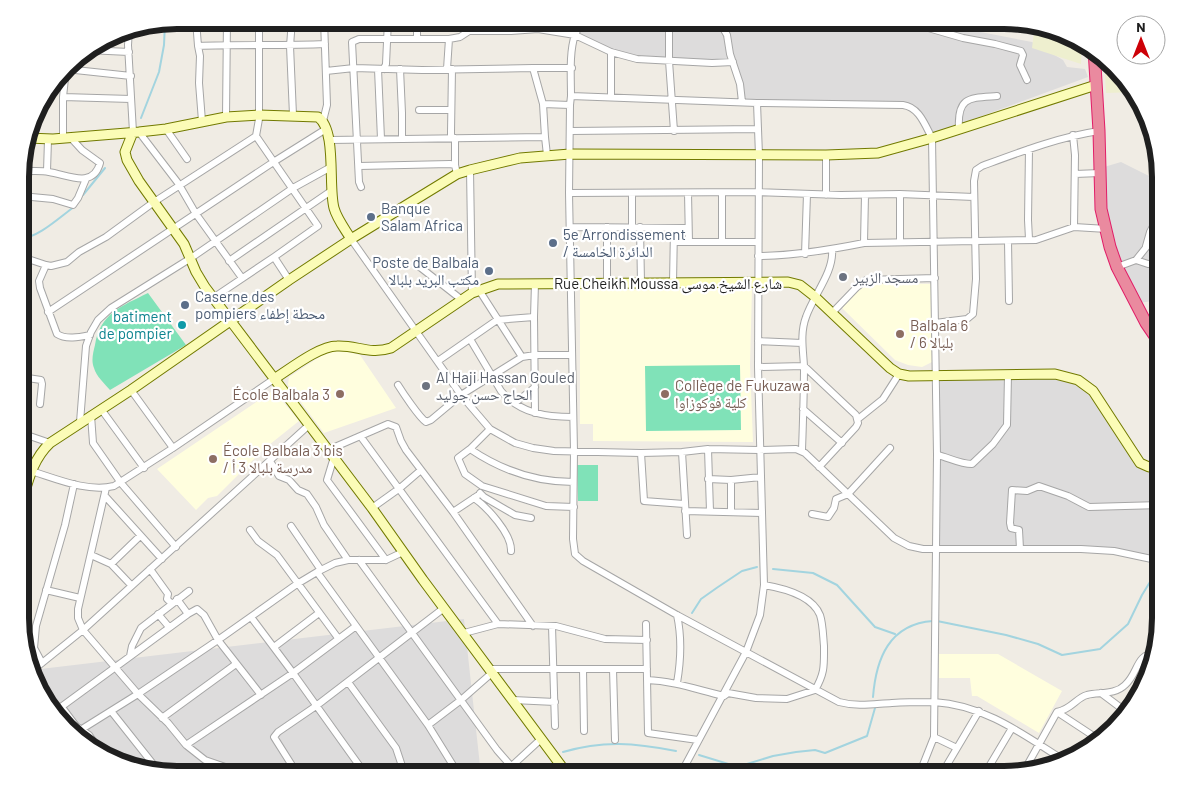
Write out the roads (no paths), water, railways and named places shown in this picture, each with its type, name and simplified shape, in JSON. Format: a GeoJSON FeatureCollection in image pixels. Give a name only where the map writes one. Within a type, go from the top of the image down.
{"type":"FeatureCollection","features":[{"type":"Feature","properties":{"kind":"highway"},"geometry":{"type":"LineString","coordinates":[[1095,60],[1101,209],[1117,267],[1152,332]]}},
{"type":"Feature","properties":{"kind":"street"},"geometry":{"type":"LineString","coordinates":[[197,29],[200,56],[198,83],[202,121]]}},
{"type":"Feature","properties":{"kind":"street"},"geometry":{"type":"LineString","coordinates":[[226,117],[227,29]]}},
{"type":"Feature","properties":{"kind":"street"},"geometry":{"type":"LineString","coordinates":[[213,298],[318,226],[256,136],[259,115],[259,29]]}},
{"type":"Feature","properties":{"kind":"street"},"geometry":{"type":"LineString","coordinates":[[291,29],[292,115]]}},
{"type":"Feature","properties":{"kind":"street"},"geometry":{"type":"LineString","coordinates":[[48,312],[275,161],[324,125],[327,105],[324,29]]}},
{"type":"Feature","properties":{"kind":"street"},"geometry":{"type":"LineString","coordinates":[[381,139],[381,69],[386,64],[388,29]]}},
{"type":"Feature","properties":{"kind":"street"},"geometry":{"type":"LineString","coordinates":[[417,29],[417,39]]}},
{"type":"Feature","properties":{"kind":"street"},"geometry":{"type":"LineString","coordinates":[[361,187],[353,40],[449,39],[460,37],[474,29]]}},
{"type":"Feature","properties":{"kind":"street"},"geometry":{"type":"LineString","coordinates":[[470,32],[538,29],[575,35],[611,52],[637,59],[733,62]]}},
{"type":"Feature","properties":{"kind":"street"},"geometry":{"type":"LineString","coordinates":[[578,29],[575,35],[570,105],[569,193],[574,451],[572,539],[576,554],[590,565],[677,615],[839,702],[858,706],[934,702],[951,704],[979,711],[1012,728],[1057,756]]}},
{"type":"Feature","properties":{"kind":"street"},"geometry":{"type":"LineString","coordinates":[[669,29],[669,61],[674,131]]}},
{"type":"Feature","properties":{"kind":"street"},"geometry":{"type":"LineString","coordinates":[[724,29],[740,84],[742,102]]}},
{"type":"Feature","properties":{"kind":"street"},"geometry":{"type":"LineString","coordinates":[[932,29],[1021,51],[1023,55],[1020,65],[1027,80]]}},
{"type":"Feature","properties":{"kind":"street"},"geometry":{"type":"LineString","coordinates":[[127,38],[131,99],[136,132],[180,186],[196,214],[242,278]]}},
{"type":"Feature","properties":{"kind":"street"},"geometry":{"type":"LineString","coordinates":[[449,39],[451,136],[455,139],[457,174]]}},
{"type":"Feature","properties":{"kind":"street"},"geometry":{"type":"LineString","coordinates":[[198,46],[325,44]]}},
{"type":"Feature","properties":{"kind":"street"},"geometry":{"type":"LineString","coordinates":[[99,51],[129,52]]}},
{"type":"Feature","properties":{"kind":"street"},"geometry":{"type":"LineString","coordinates":[[610,97],[611,52]]}},
{"type":"Feature","properties":{"kind":"street"},"geometry":{"type":"LineString","coordinates":[[326,71],[354,68],[400,70],[572,68]]}},
{"type":"Feature","properties":{"kind":"street"},"geometry":{"type":"LineString","coordinates":[[533,68],[543,104],[544,137],[547,155]]}},
{"type":"Feature","properties":{"kind":"street"},"geometry":{"type":"LineString","coordinates":[[74,70],[131,76]]}},
{"type":"Feature","properties":{"kind":"street"},"geometry":{"type":"LineString","coordinates":[[400,70],[402,139]]}},
{"type":"Feature","properties":{"kind":"street"},"geometry":{"type":"LineString","coordinates":[[29,170],[47,171],[86,179],[97,172],[100,163],[67,138],[63,97],[65,79]]}},
{"type":"Feature","properties":{"kind":"street"},"geometry":{"type":"LineString","coordinates":[[29,477],[38,457],[50,443],[131,390],[289,280],[457,174],[520,158],[547,155],[826,156],[878,153],[932,138],[1096,85]]}},
{"type":"Feature","properties":{"kind":"street"},"geometry":{"type":"LineString","coordinates":[[571,96],[908,106],[916,111],[932,138],[936,455],[934,737],[923,766]]}},
{"type":"Feature","properties":{"kind":"street"},"geometry":{"type":"LineString","coordinates":[[959,129],[959,111],[962,104],[976,98],[997,96]]}},
{"type":"Feature","properties":{"kind":"street"},"geometry":{"type":"LineString","coordinates":[[63,97],[131,99]]}},
{"type":"Feature","properties":{"kind":"street"},"geometry":{"type":"LineString","coordinates":[[685,766],[746,652],[760,615],[764,585],[758,367],[759,155],[757,103]]}},
{"type":"Feature","properties":{"kind":"street"},"geometry":{"type":"LineString","coordinates":[[543,104],[570,105]]}},
{"type":"Feature","properties":{"kind":"street"},"geometry":{"type":"LineString","coordinates":[[419,110],[451,110]]}},
{"type":"Feature","properties":{"kind":"street"},"geometry":{"type":"LineString","coordinates":[[34,138],[48,140],[166,129],[226,117],[259,115],[318,116],[330,140],[331,190],[335,210],[352,239],[461,395],[490,429],[515,442],[533,448],[574,451],[641,453],[708,449],[802,450],[894,538],[909,546],[924,550],[1020,549],[1114,551],[1152,558]]}},
{"type":"Feature","properties":{"kind":"street"},"geometry":{"type":"LineString","coordinates":[[166,129],[187,159]]}},
{"type":"Feature","properties":{"kind":"street"},"geometry":{"type":"LineString","coordinates":[[571,131],[758,129]]}},
{"type":"Feature","properties":{"kind":"street"},"geometry":{"type":"LineString","coordinates":[[935,323],[967,318],[973,314],[976,279],[974,177],[978,168],[1073,135],[1099,131]]}},
{"type":"Feature","properties":{"kind":"street"},"geometry":{"type":"LineString","coordinates":[[136,132],[126,152],[127,160],[184,244],[196,272],[213,298],[372,508],[561,766]]}},
{"type":"Feature","properties":{"kind":"street"},"geometry":{"type":"LineString","coordinates":[[1073,135],[1075,174],[1074,227]]}},
{"type":"Feature","properties":{"kind":"street"},"geometry":{"type":"LineString","coordinates":[[29,259],[51,266],[67,262],[78,252],[106,237],[154,202],[256,136]]}},
{"type":"Feature","properties":{"kind":"street"},"geometry":{"type":"LineString","coordinates":[[330,140],[544,137]]}},
{"type":"Feature","properties":{"kind":"street"},"geometry":{"type":"LineString","coordinates":[[47,171],[48,140]]}},
{"type":"Feature","properties":{"kind":"street"},"geometry":{"type":"LineString","coordinates":[[1029,149],[1029,239]]}},
{"type":"Feature","properties":{"kind":"street"},"geometry":{"type":"LineString","coordinates":[[826,156],[826,195]]}},
{"type":"Feature","properties":{"kind":"street"},"geometry":{"type":"LineString","coordinates":[[359,166],[455,165]]}},
{"type":"Feature","properties":{"kind":"street"},"geometry":{"type":"LineString","coordinates":[[80,422],[86,346],[98,320],[111,308],[191,258],[293,188],[331,167]]}},
{"type":"Feature","properties":{"kind":"street"},"geometry":{"type":"LineString","coordinates":[[470,170],[476,292],[522,357]]}},
{"type":"Feature","properties":{"kind":"street"},"geometry":{"type":"LineString","coordinates":[[1075,174],[1100,173]]}},
{"type":"Feature","properties":{"kind":"street"},"geometry":{"type":"LineString","coordinates":[[29,197],[53,199],[73,205],[86,179]]}},
{"type":"Feature","properties":{"kind":"street"},"geometry":{"type":"LineString","coordinates":[[229,261],[331,190]]}},
{"type":"Feature","properties":{"kind":"street"},"geometry":{"type":"LineString","coordinates":[[722,192],[722,242]]}},
{"type":"Feature","properties":{"kind":"street"},"geometry":{"type":"LineString","coordinates":[[569,193],[758,192],[974,197]]}},
{"type":"Feature","properties":{"kind":"street"},"geometry":{"type":"LineString","coordinates":[[632,193],[632,227]]}},
{"type":"Feature","properties":{"kind":"street"},"geometry":{"type":"LineString","coordinates":[[688,193],[689,242]]}},
{"type":"Feature","properties":{"kind":"street"},"geometry":{"type":"LineString","coordinates":[[805,254],[807,194]]}},
{"type":"Feature","properties":{"kind":"street"},"geometry":{"type":"LineString","coordinates":[[900,194],[900,242]]}},
{"type":"Feature","properties":{"kind":"street"},"geometry":{"type":"LineString","coordinates":[[864,243],[865,195]]}},
{"type":"Feature","properties":{"kind":"street"},"geometry":{"type":"LineString","coordinates":[[570,227],[688,228]]}},
{"type":"Feature","properties":{"kind":"street"},"geometry":{"type":"LineString","coordinates":[[607,227],[607,283]]}},
{"type":"Feature","properties":{"kind":"street"},"geometry":{"type":"LineString","coordinates":[[640,227],[641,283]]}},
{"type":"Feature","properties":{"kind":"street"},"geometry":{"type":"LineString","coordinates":[[758,256],[805,254],[864,243],[1036,240],[1074,227],[1107,229]]}},
{"type":"Feature","properties":{"kind":"street"},"geometry":{"type":"LineString","coordinates":[[673,283],[674,228]]}},
{"type":"Feature","properties":{"kind":"street"},"geometry":{"type":"LineString","coordinates":[[1145,247],[1152,228]]}},
{"type":"Feature","properties":{"kind":"street"},"geometry":{"type":"LineString","coordinates":[[1008,240],[1009,301]]}},
{"type":"Feature","properties":{"kind":"street"},"geometry":{"type":"LineString","coordinates":[[1117,267],[1136,260],[1152,240]]}},
{"type":"Feature","properties":{"kind":"street"},"geometry":{"type":"LineString","coordinates":[[674,242],[758,242]]}},
{"type":"Feature","properties":{"kind":"street"},"geometry":{"type":"LineString","coordinates":[[802,450],[803,328],[814,296],[829,270],[832,250]]}},
{"type":"Feature","properties":{"kind":"street"},"geometry":{"type":"LineString","coordinates":[[274,257],[289,280]]}},
{"type":"Feature","properties":{"kind":"street"},"geometry":{"type":"LineString","coordinates":[[1136,260],[1152,264]]}},
{"type":"Feature","properties":{"kind":"street"},"geometry":{"type":"LineString","coordinates":[[416,264],[462,300]]}},
{"type":"Feature","properties":{"kind":"street"},"geometry":{"type":"LineString","coordinates":[[46,265],[41,273],[39,284],[58,335],[76,337],[90,335]]}},
{"type":"Feature","properties":{"kind":"street"},"geometry":{"type":"LineString","coordinates":[[832,313],[866,280],[934,278]]}},
{"type":"Feature","properties":{"kind":"street","name":"Rue Cheikh Moussa شارع الشيخ موسى"},"geometry":{"type":"LineString","coordinates":[[274,379],[330,346],[352,347],[376,352],[391,348],[462,300],[490,286],[505,283],[571,282],[794,283],[800,285],[814,296],[890,368],[899,374]]}},
{"type":"Feature","properties":{"kind":"street"},"geometry":{"type":"LineString","coordinates":[[535,413],[534,317],[536,283]]}},
{"type":"Feature","properties":{"kind":"street"},"geometry":{"type":"LineString","coordinates":[[438,361],[497,320],[534,317]]}},
{"type":"Feature","properties":{"kind":"street"},"geometry":{"type":"LineString","coordinates":[[470,339],[501,391],[515,403],[535,413],[555,417],[573,417]]}},
{"type":"Feature","properties":{"kind":"street"},"geometry":{"type":"LineString","coordinates":[[758,341],[802,343]]}},
{"type":"Feature","properties":{"kind":"street"},"geometry":{"type":"LineString","coordinates":[[398,385],[416,409],[419,417],[426,422],[461,395],[522,357],[572,355]]}},
{"type":"Feature","properties":{"kind":"street"},"geometry":{"type":"LineString","coordinates":[[758,367],[804,366],[854,411],[858,419]]}},
{"type":"Feature","properties":{"kind":"street"},"geometry":{"type":"LineString","coordinates":[[819,466],[842,444],[856,427],[858,419],[883,399],[899,374],[935,377],[1055,374],[1078,380],[1093,391],[1128,441],[1140,463],[1152,466]]}},
{"type":"Feature","properties":{"kind":"street"},"geometry":{"type":"LineString","coordinates":[[936,455],[960,463],[972,464],[993,444],[1008,421],[1008,375]]}},
{"type":"Feature","properties":{"kind":"street"},"geometry":{"type":"LineString","coordinates":[[29,378],[41,380],[40,404]]}},
{"type":"Feature","properties":{"kind":"street"},"geometry":{"type":"LineString","coordinates":[[31,470],[74,484],[106,488],[121,483],[274,379]]}},
{"type":"Feature","properties":{"kind":"street"},"geometry":{"type":"LineString","coordinates":[[515,403],[535,388]]}},
{"type":"Feature","properties":{"kind":"street"},"geometry":{"type":"LineString","coordinates":[[131,390],[173,448]]}},
{"type":"Feature","properties":{"kind":"street"},"geometry":{"type":"LineString","coordinates":[[101,409],[144,468]]}},
{"type":"Feature","properties":{"kind":"street"},"geometry":{"type":"LineString","coordinates":[[803,409],[842,444]]}},
{"type":"Feature","properties":{"kind":"street"},"geometry":{"type":"LineString","coordinates":[[91,415],[92,440],[121,483],[176,547]]}},
{"type":"Feature","properties":{"kind":"street"},"geometry":{"type":"LineString","coordinates":[[331,453],[361,437],[392,424],[397,428],[403,444],[533,626]]}},
{"type":"Feature","properties":{"kind":"street"},"geometry":{"type":"LineString","coordinates":[[37,667],[83,630],[176,547],[308,425]]}},
{"type":"Feature","properties":{"kind":"street"},"geometry":{"type":"LineString","coordinates":[[490,429],[458,458],[460,465],[465,474],[481,489],[488,499],[515,515],[531,518]]}},
{"type":"Feature","properties":{"kind":"street"},"geometry":{"type":"LineString","coordinates":[[29,436],[50,443]]}},
{"type":"Feature","properties":{"kind":"street"},"geometry":{"type":"LineString","coordinates":[[361,437],[498,624]]}},
{"type":"Feature","properties":{"kind":"street"},"geometry":{"type":"LineString","coordinates":[[812,514],[828,517],[834,508],[836,499],[848,494],[890,448]]}},
{"type":"Feature","properties":{"kind":"street"},"geometry":{"type":"LineString","coordinates":[[470,449],[483,458],[529,477],[546,481],[573,482]]}},
{"type":"Feature","properties":{"kind":"street"},"geometry":{"type":"LineString","coordinates":[[708,449],[710,511]]}},
{"type":"Feature","properties":{"kind":"street"},"geometry":{"type":"LineString","coordinates":[[682,452],[687,535]]}},
{"type":"Feature","properties":{"kind":"street"},"geometry":{"type":"LineString","coordinates":[[331,453],[327,480],[386,560]]}},
{"type":"Feature","properties":{"kind":"street"},"geometry":{"type":"LineString","coordinates":[[641,453],[644,501],[710,511],[762,513]]}},
{"type":"Feature","properties":{"kind":"street"},"geometry":{"type":"LineString","coordinates":[[270,461],[279,476],[289,480],[298,490],[307,494],[316,507],[324,525],[348,560]]}},
{"type":"Feature","properties":{"kind":"street"},"geometry":{"type":"LineString","coordinates":[[372,508],[421,470]]}},
{"type":"Feature","properties":{"kind":"street"},"geometry":{"type":"LineString","coordinates":[[708,479],[760,478]]}},
{"type":"Feature","properties":{"kind":"street"},"geometry":{"type":"LineString","coordinates":[[731,480],[731,511]]}},
{"type":"Feature","properties":{"kind":"street"},"geometry":{"type":"LineString","coordinates":[[42,663],[34,648],[34,636],[65,525],[74,484]]}},
{"type":"Feature","properties":{"kind":"street"},"geometry":{"type":"LineString","coordinates":[[1020,549],[1019,530],[1011,528],[1010,523],[1012,490],[1027,491],[1039,486],[1068,496],[1090,507],[1152,505]]}},
{"type":"Feature","properties":{"kind":"street"},"geometry":{"type":"LineString","coordinates":[[106,488],[80,598],[78,618],[83,630],[138,694],[186,745],[205,760],[223,766]]}},
{"type":"Feature","properties":{"kind":"street"},"geometry":{"type":"LineString","coordinates":[[453,512],[474,498],[481,489]]}},
{"type":"Feature","properties":{"kind":"street"},"geometry":{"type":"LineString","coordinates":[[481,489],[546,506],[574,507]]}},
{"type":"Feature","properties":{"kind":"street"},"geometry":{"type":"LineString","coordinates":[[105,496],[162,559]]}},
{"type":"Feature","properties":{"kind":"street"},"geometry":{"type":"LineString","coordinates":[[474,498],[502,527],[511,544],[511,551]]}},
{"type":"Feature","properties":{"kind":"street"},"geometry":{"type":"LineString","coordinates":[[291,526],[356,626],[428,725],[455,766]]}},
{"type":"Feature","properties":{"kind":"street"},"geometry":{"type":"LineString","coordinates":[[250,530],[258,541],[277,555],[338,638]]}},
{"type":"Feature","properties":{"kind":"street"},"geometry":{"type":"LineString","coordinates":[[111,564],[140,536]]}},
{"type":"Feature","properties":{"kind":"street"},"geometry":{"type":"LineString","coordinates":[[82,730],[319,571],[335,563],[348,560],[386,560],[403,552]]}},
{"type":"Feature","properties":{"kind":"street"},"geometry":{"type":"LineString","coordinates":[[91,555],[111,564],[132,585]]}},
{"type":"Feature","properties":{"kind":"street"},"geometry":{"type":"LineString","coordinates":[[359,560],[496,750],[511,766],[541,739]]}},
{"type":"Feature","properties":{"kind":"street"},"geometry":{"type":"LineString","coordinates":[[150,569],[168,594],[167,599],[174,601],[188,614]]}},
{"type":"Feature","properties":{"kind":"street"},"geometry":{"type":"LineString","coordinates":[[647,680],[677,683],[724,696],[728,693],[756,698],[787,699],[815,690],[822,677],[824,661],[820,615],[802,597],[786,589],[764,585]]}},
{"type":"Feature","properties":{"kind":"street"},"geometry":{"type":"LineString","coordinates":[[46,590],[80,598]]}},
{"type":"Feature","properties":{"kind":"street"},"geometry":{"type":"LineString","coordinates":[[130,656],[140,628],[189,591]]}},
{"type":"Feature","properties":{"kind":"street"},"geometry":{"type":"LineString","coordinates":[[292,766],[274,738],[278,732],[316,706],[444,608]]}},
{"type":"Feature","properties":{"kind":"street"},"geometry":{"type":"LineString","coordinates":[[61,707],[169,627],[197,609],[204,616],[218,640],[261,695]]}},
{"type":"Feature","properties":{"kind":"street"},"geometry":{"type":"LineString","coordinates":[[274,647],[319,613]]}},
{"type":"Feature","properties":{"kind":"street"},"geometry":{"type":"LineString","coordinates":[[158,614],[169,627]]}},
{"type":"Feature","properties":{"kind":"street"},"geometry":{"type":"LineString","coordinates":[[677,615],[681,660],[677,683]]}},
{"type":"Feature","properties":{"kind":"street"},"geometry":{"type":"LineString","coordinates":[[251,617],[359,766]]}},
{"type":"Feature","properties":{"kind":"street"},"geometry":{"type":"LineString","coordinates":[[464,633],[498,624],[552,626],[604,639],[647,640]]}},
{"type":"Feature","properties":{"kind":"street"},"geometry":{"type":"LineString","coordinates":[[646,624],[648,733],[698,740]]}},
{"type":"Feature","properties":{"kind":"street"},"geometry":{"type":"LineString","coordinates":[[186,745],[293,673],[356,626]]}},
{"type":"Feature","properties":{"kind":"street"},"geometry":{"type":"LineString","coordinates":[[552,626],[555,726]]}},
{"type":"Feature","properties":{"kind":"street"},"geometry":{"type":"LineString","coordinates":[[1027,764],[1057,712],[1067,710],[1083,696],[1109,693],[1124,686],[1133,676],[1141,658],[1147,654]]}},
{"type":"Feature","properties":{"kind":"street"},"geometry":{"type":"LineString","coordinates":[[162,718],[236,664]]}},
{"type":"Feature","properties":{"kind":"street"},"geometry":{"type":"LineString","coordinates":[[583,669],[584,731]]}},
{"type":"Feature","properties":{"kind":"street"},"geometry":{"type":"LineString","coordinates":[[613,669],[615,740]]}},
{"type":"Feature","properties":{"kind":"street"},"geometry":{"type":"LineString","coordinates":[[428,725],[461,700],[492,670],[647,669]]}},
{"type":"Feature","properties":{"kind":"street"},"geometry":{"type":"LineString","coordinates":[[348,682],[396,748],[402,766]]}},
{"type":"Feature","properties":{"kind":"street"},"geometry":{"type":"LineString","coordinates":[[1101,693],[1121,709]]}},
{"type":"Feature","properties":{"kind":"street"},"geometry":{"type":"LineString","coordinates":[[513,700],[555,702]]}},
{"type":"Feature","properties":{"kind":"street"},"geometry":{"type":"LineString","coordinates":[[56,704],[61,707],[71,721],[92,740]]}},
{"type":"Feature","properties":{"kind":"street"},"geometry":{"type":"LineString","coordinates":[[111,711],[153,764]]}},
{"type":"Feature","properties":{"kind":"street"},"geometry":{"type":"LineString","coordinates":[[946,766],[979,711]]}},
{"type":"Feature","properties":{"kind":"street"},"geometry":{"type":"LineString","coordinates":[[1057,712],[1093,737]]}},
{"type":"Feature","properties":{"kind":"street"},"geometry":{"type":"LineString","coordinates":[[989,766],[1012,728]]}},
{"type":"Feature","properties":{"kind":"street"},"geometry":{"type":"LineString","coordinates":[[934,737],[957,748]]}},
{"type":"Feature","properties":{"kind":"waterway"},"geometry":{"type":"LineString","coordinates":[[141,118],[159,72],[165,30]]}},
{"type":"Feature","properties":{"kind":"waterway"},"geometry":{"type":"LineString","coordinates":[[83,195],[105,168]]}},
{"type":"Feature","properties":{"kind":"waterway"},"geometry":{"type":"LineString","coordinates":[[29,236],[41,231],[74,207]]}},
{"type":"Feature","properties":{"kind":"waterway"},"geometry":{"type":"LineString","coordinates":[[29,328],[29,349]]}},
{"type":"Feature","properties":{"kind":"waterway"},"geometry":{"type":"LineString","coordinates":[[692,613],[701,599],[742,571],[757,567]]}},
{"type":"Feature","properties":{"kind":"waterway"},"geometry":{"type":"LineString","coordinates":[[773,569],[813,573],[837,585],[875,627],[895,634]]}},
{"type":"Feature","properties":{"kind":"waterway"},"geometry":{"type":"LineString","coordinates":[[937,621],[1006,635],[1038,644],[1062,655],[1100,649],[1128,624],[1152,579]]}},
{"type":"Feature","properties":{"kind":"waterway"},"geometry":{"type":"LineString","coordinates":[[873,697],[877,670],[882,657],[895,636],[905,629],[933,621]]}},
{"type":"Feature","properties":{"kind":"waterway"},"geometry":{"type":"LineString","coordinates":[[699,755],[735,766],[796,752],[815,750],[825,753],[867,736],[875,708]]}},
{"type":"Feature","properties":{"kind":"waterway"},"geometry":{"type":"LineString","coordinates":[[563,752],[606,744],[647,746],[676,751]]}},
{"type":"Feature","properties":{"kind":"place","name":"Banque Salam Africa"},"geometry":{"type":"Point","coordinates":[371,217]}},
{"type":"Feature","properties":{"kind":"place","name":"5e Arrondissement / الدائرة الخامسة"},"geometry":{"type":"Point","coordinates":[553,243]}},
{"type":"Feature","properties":{"kind":"place","name":"Poste de Balbala مكتب البريد بلبالا"},"geometry":{"type":"Point","coordinates":[489,271]}},
{"type":"Feature","properties":{"kind":"place","name":"مسجد الزبير"},"geometry":{"type":"Point","coordinates":[843,277]}},
{"type":"Feature","properties":{"kind":"place","name":"Caserne des pompiers محطة إطفاء"},"geometry":{"type":"Point","coordinates":[185,305]}},
{"type":"Feature","properties":{"kind":"place","name":"batiment de pompier"},"geometry":{"type":"Point","coordinates":[182,325]}},
{"type":"Feature","properties":{"kind":"place","name":"Balbala 6 / بلبالا 6"},"geometry":{"type":"Point","coordinates":[900,334]}},
{"type":"Feature","properties":{"kind":"place","name":"Al Haji Hassan Gouled الحاج حسن جوليد"},"geometry":{"type":"Point","coordinates":[426,386]}},
{"type":"Feature","properties":{"kind":"place","name":"École Balbala 3"},"geometry":{"type":"Point","coordinates":[340,394]}},
{"type":"Feature","properties":{"kind":"place","name":"Collège de Fukuzawa كلية فوكوزاوا"},"geometry":{"type":"Point","coordinates":[665,394]}},
{"type":"Feature","properties":{"kind":"place","name":"École Balbala 3 bis / مدرسة بلبالا 3 أ"},"geometry":{"type":"Point","coordinates":[213,459]}}]}
